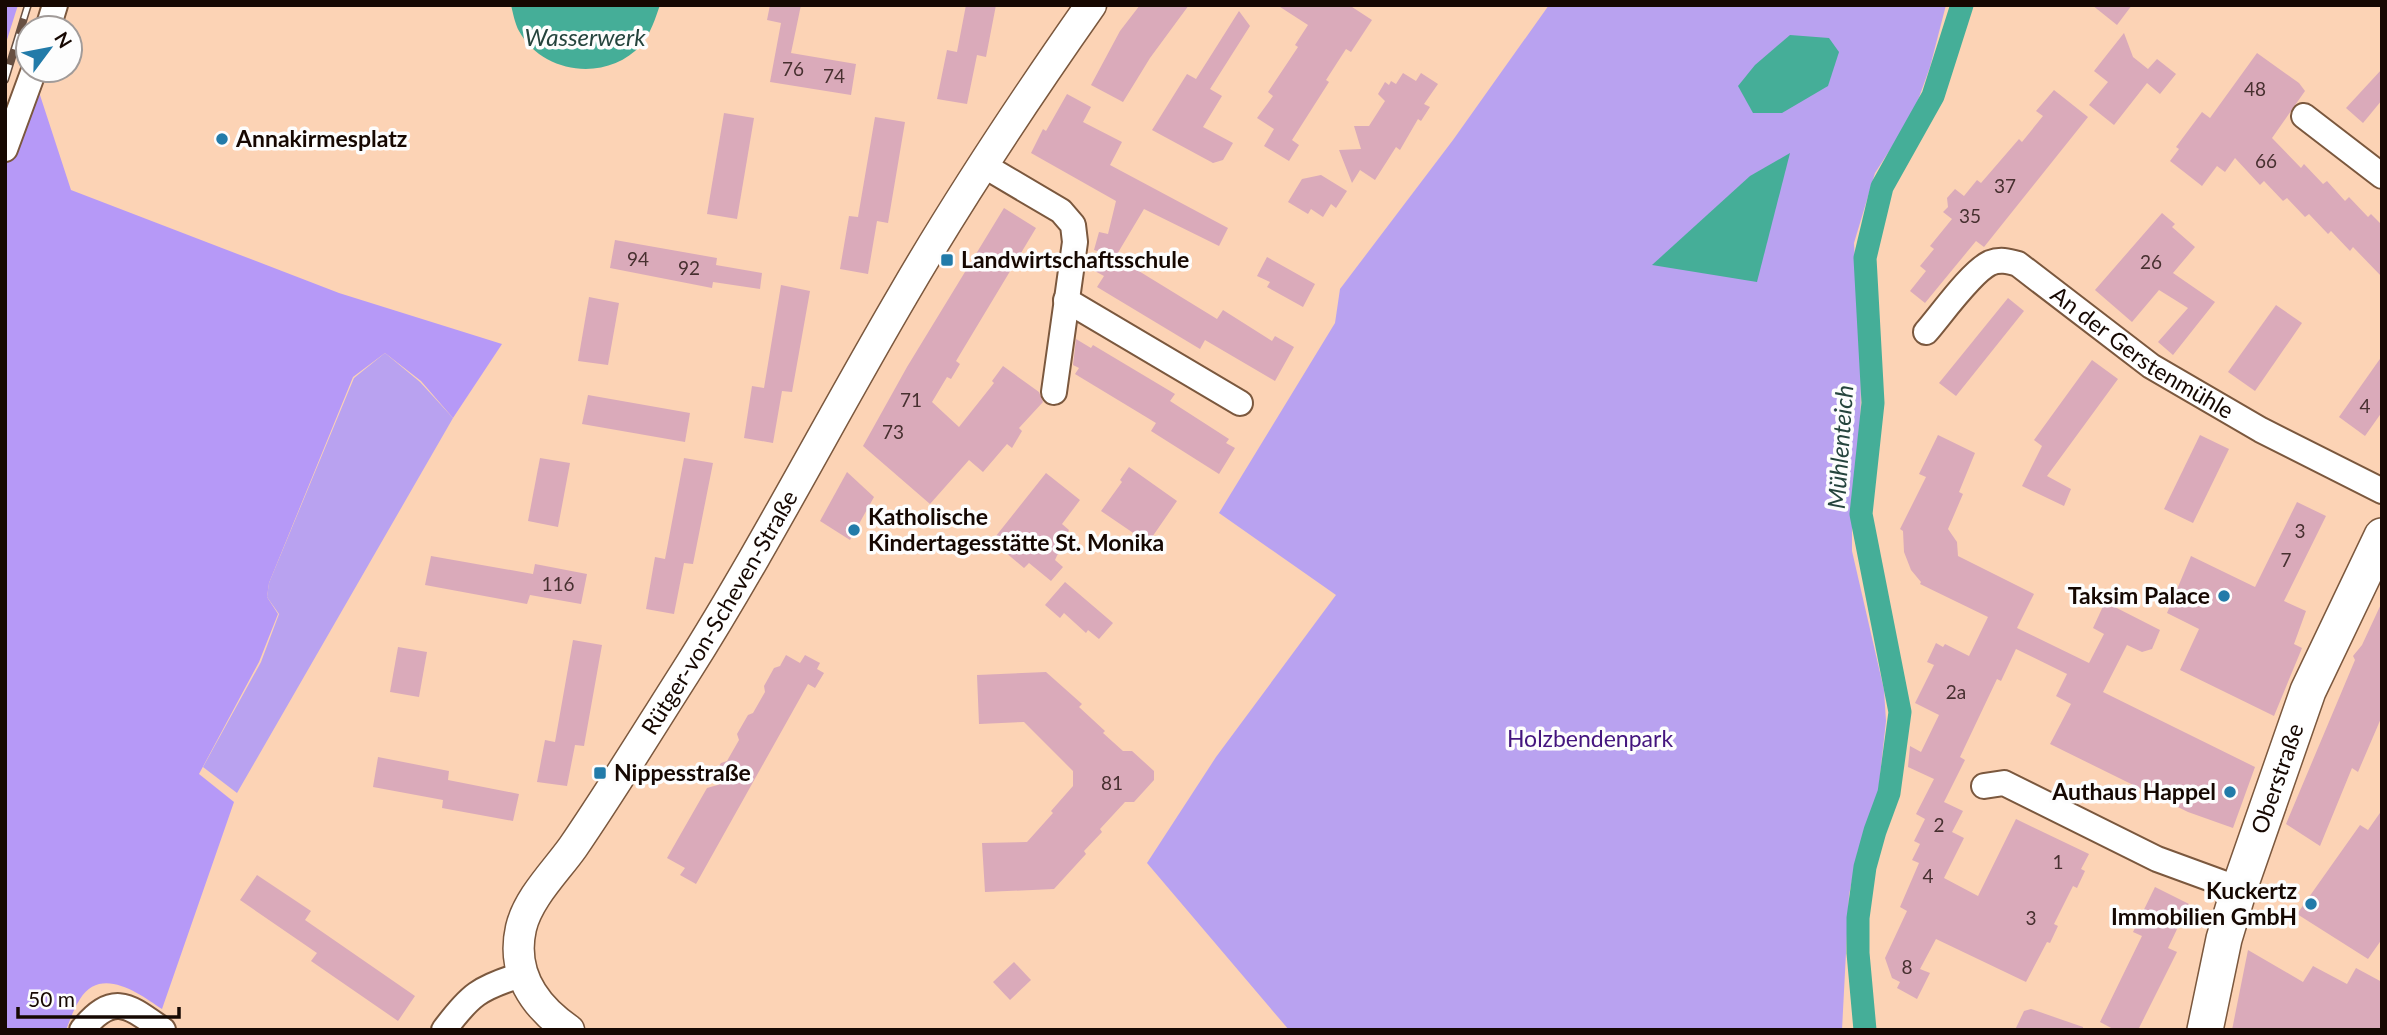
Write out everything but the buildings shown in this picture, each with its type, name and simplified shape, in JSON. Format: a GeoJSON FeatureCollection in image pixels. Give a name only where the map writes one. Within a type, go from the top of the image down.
{"type":"FeatureCollection","features":[{"type":"Feature","properties":{"kind":"main road","name":"Oberstraße"},"geometry":{"type":"LineString","coordinates":[[2205,1030],[2224,939],[2239,888],[2308,691],[2382,536]]}},
{"type":"Feature","properties":{"kind":"street","name":"Rütger-von-Scheven-Straße"},"geometry":{"type":"LineString","coordinates":[[522,975],[518,951],[520,932],[527,913],[588,824],[742,581],[895,308],[1006,128],[1091,5]]}},
{"type":"Feature","properties":{"kind":"street"},"geometry":{"type":"LineString","coordinates":[[5,149],[29,84]]}},
{"type":"Feature","properties":{"kind":"street"},"geometry":{"type":"LineString","coordinates":[[2304,116],[2382,176]]}},
{"type":"Feature","properties":{"kind":"street"},"geometry":{"type":"LineString","coordinates":[[983,165],[1060,211],[1073,225],[1075,242],[1054,392]]}},
{"type":"Feature","properties":{"kind":"street","name":"An der Gerstenmühle"},"geometry":{"type":"LineString","coordinates":[[1926,332],[1980,269],[1993,262],[2006,260],[2018,264],[2151,366],[2256,427],[2382,491]]}},
{"type":"Feature","properties":{"kind":"street"},"geometry":{"type":"LineString","coordinates":[[1066,300],[1240,402]]}},
{"type":"Feature","properties":{"kind":"street"},"geometry":{"type":"LineString","coordinates":[[1984,786],[2004,783],[2157,859],[2239,888]]}},
{"type":"Feature","properties":{"kind":"street"},"geometry":{"type":"LineString","coordinates":[[444,1030],[470,997],[493,984],[522,975],[529,992],[545,1011],[569,1030]]}},
{"type":"Feature","properties":{"kind":"street"},"geometry":{"type":"LineString","coordinates":[[82,1030],[102,1011],[113,1006],[124,1006],[135,1011],[163,1030]]}},
{"type":"Feature","properties":{"kind":"green space","name":"Holzbendenpark"},"geometry":{"type":"Polygon","coordinates":[[[1549,5],[1946,5],[1930,67],[1913,114],[1875,173],[1854,243],[1861,370],[1860,451],[1852,513],[1852,551],[1884,690],[1886,721],[1877,803],[1871,827],[1858,850],[1849,895],[1842,1030],[1289,1030],[1147,863],[1216,757],[1336,595],[1219,513],[1335,323],[1340,289],[1453,140],[1549,5]]]}},
{"type":"Feature","properties":{"kind":"green space"},"geometry":{"type":"Polygon","coordinates":[[[385,353],[420,382],[453,418],[237,793],[203,767],[261,662],[279,614],[267,597],[269,583],[354,378],[385,353]]]}},
{"type":"Feature","properties":{"kind":"shaded area"},"geometry":{"type":"Polygon","coordinates":[[[5,5],[18,5],[14,14],[5,46],[5,5]]]}},
{"type":"Feature","properties":{"kind":"shaded area"},"geometry":{"type":"Polygon","coordinates":[[[38,89],[71,190],[339,293],[502,344],[453,418],[421,381],[385,353],[353,377],[269,583],[267,597],[278,614],[259,662],[199,774],[234,802],[162,1009],[132,990],[109,983],[99,984],[89,989],[80,999],[66,1030],[5,1030],[5,165],[28,90],[38,89]]]}},
{"type":"Feature","properties":{"kind":"water","name":"Wasserwerk"},"geometry":{"type":"Polygon","coordinates":[[[511,5],[660,5],[650,31],[641,45],[627,57],[611,65],[577,68],[559,65],[530,46],[519,31],[511,5]]]}},
{"type":"Feature","properties":{"kind":"water"},"geometry":{"type":"Polygon","coordinates":[[[1790,35],[1829,38],[1839,52],[1828,86],[1782,113],[1753,113],[1738,86],[1755,65],[1790,35]]]}},
{"type":"Feature","properties":{"kind":"water"},"geometry":{"type":"Polygon","coordinates":[[[1790,153],[1757,282],[1652,265],[1750,176],[1790,153]]]}},
{"type":"Feature","properties":{"kind":"waterway","name":"Mühlenteich"},"geometry":{"type":"LineString","coordinates":[[1865,1030],[1858,953],[1858,918],[1865,867],[1889,793],[1900,712],[1861,514],[1873,403],[1865,258],[1882,187],[1933,96],[1962,5]]}},
{"type":"Feature","properties":{"kind":"railway"},"geometry":{"type":"LineString","coordinates":[[5,80],[28,5]]}},
{"type":"Feature","properties":{"kind":"place","name":"Annakirmesplatz"},"geometry":{"type":"Point","coordinates":[222,139]}},
{"type":"Feature","properties":{"kind":"place","name":"Landwirtschaftsschule"},"geometry":{"type":"Point","coordinates":[947,260]}},
{"type":"Feature","properties":{"kind":"place","name":"Katholische Kindertagesstätte St. Monika"},"geometry":{"type":"Point","coordinates":[854,530]}},
{"type":"Feature","properties":{"kind":"place","name":"Taksim Palace"},"geometry":{"type":"Point","coordinates":[2224,596]}},
{"type":"Feature","properties":{"kind":"place","name":"Nippesstraße"},"geometry":{"type":"Point","coordinates":[600,773]}},
{"type":"Feature","properties":{"kind":"place","name":"Authaus Happel"},"geometry":{"type":"Point","coordinates":[2230,792]}},
{"type":"Feature","properties":{"kind":"place","name":"Kuckertz Immobilien GmbH"},"geometry":{"type":"Point","coordinates":[2311,904]}}]}
